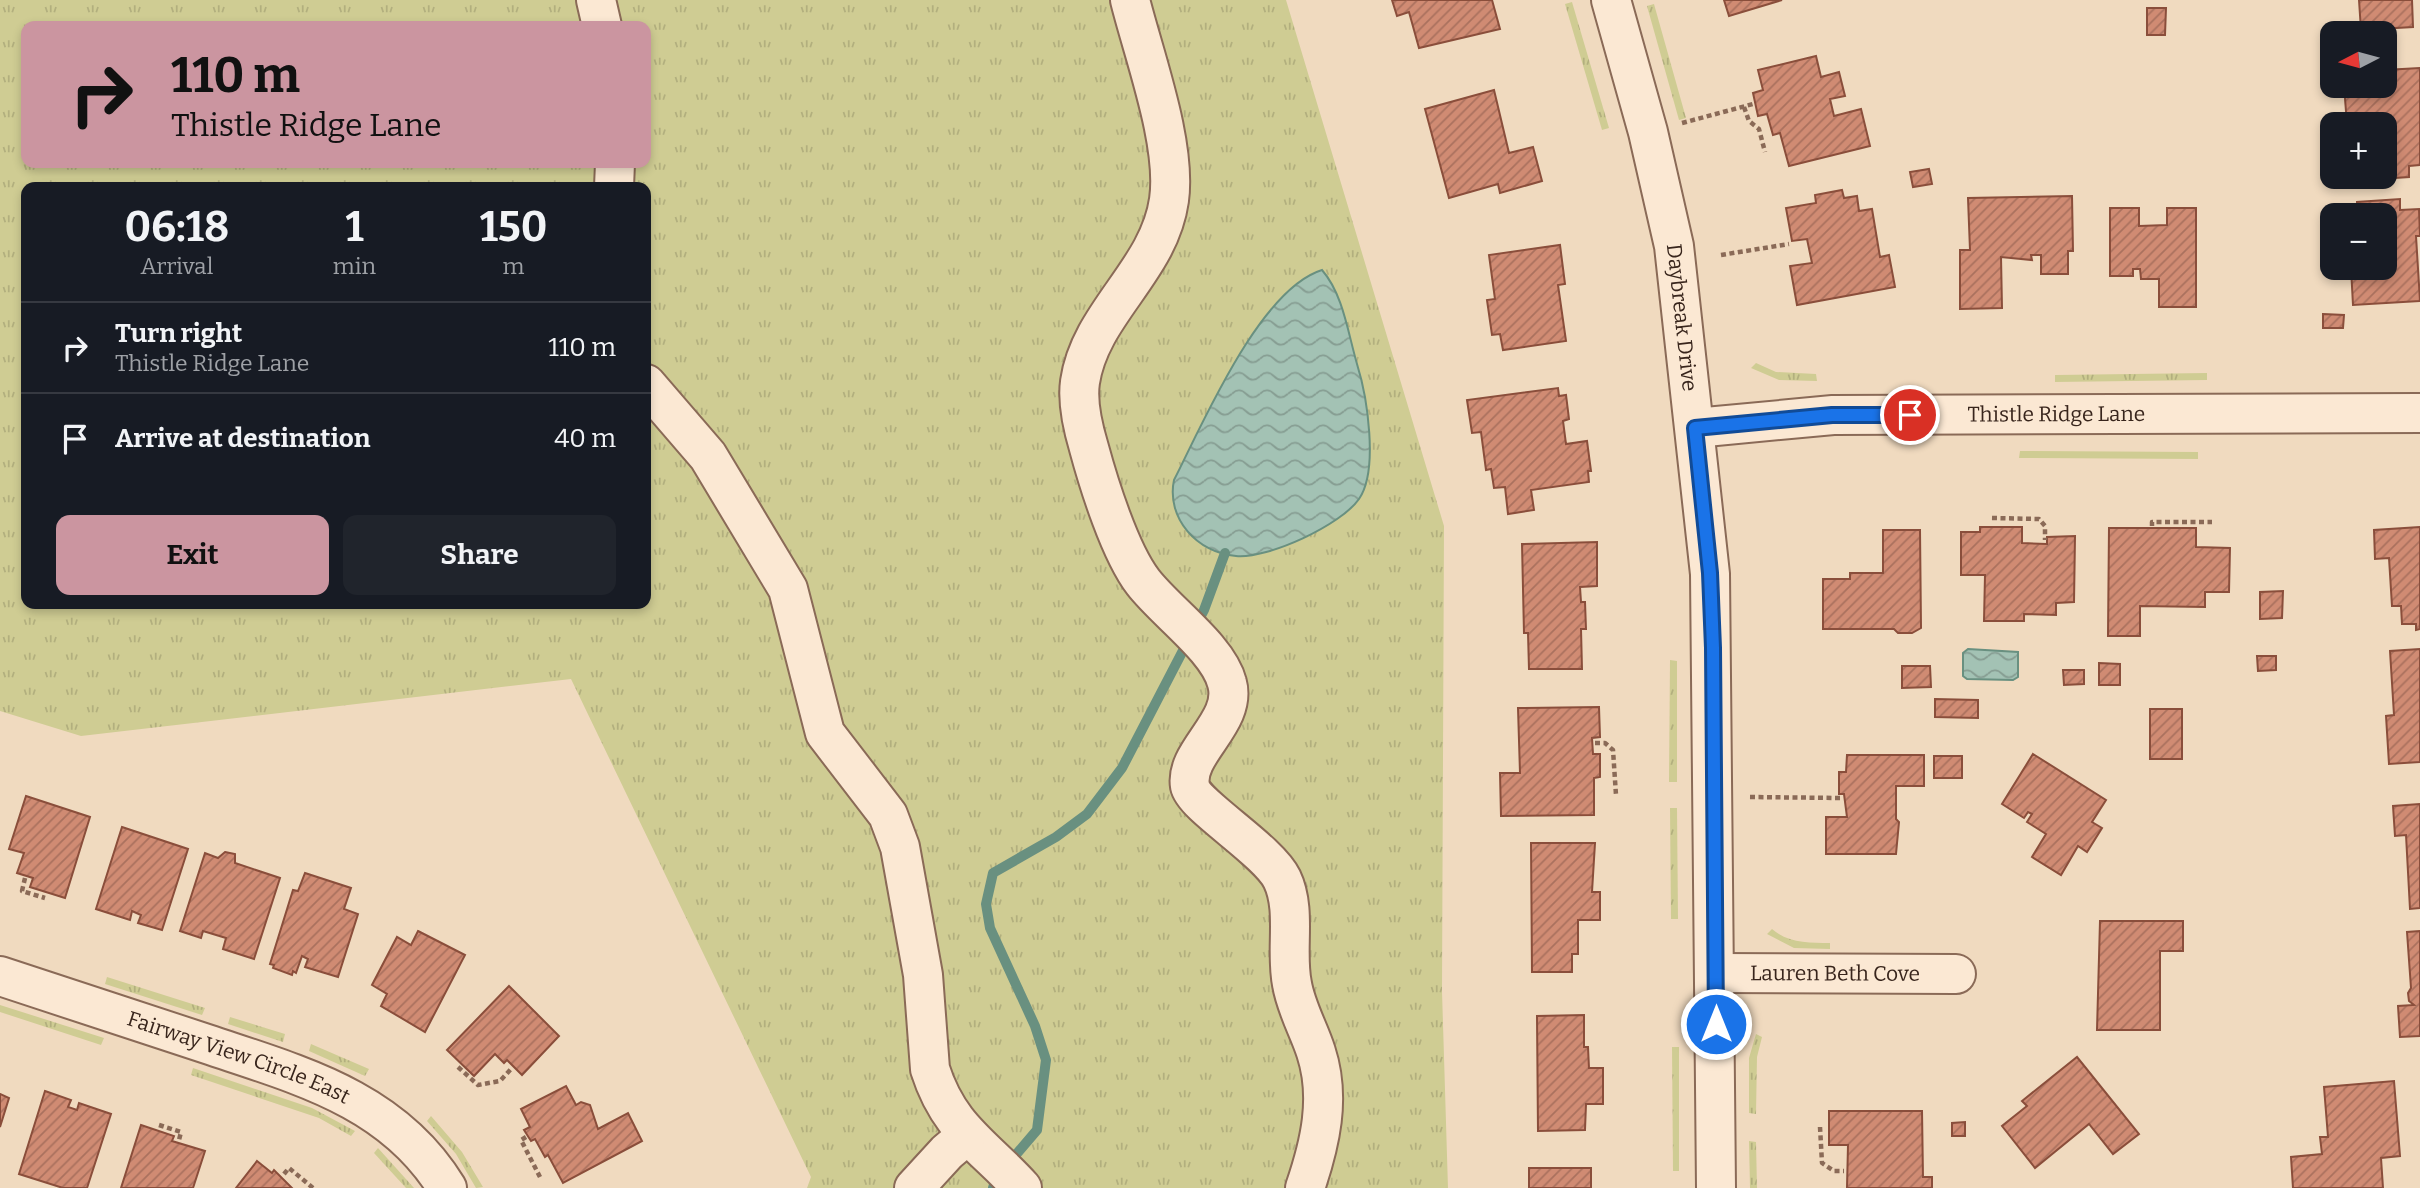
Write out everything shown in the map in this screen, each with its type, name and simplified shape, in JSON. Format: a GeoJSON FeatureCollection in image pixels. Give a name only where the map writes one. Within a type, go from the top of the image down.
{"type":"FeatureCollection","features":[{"type":"Feature","properties":{"kind":"street"},"geometry":{"type":"LineString","coordinates":[[596,0],[601,21]]}},
{"type":"Feature","properties":{"kind":"street"},"geometry":{"type":"LineString","coordinates":[[1130,0],[1166,141],[1170,198],[1159,241],[1104,325],[1084,366],[1080,386],[1081,408],[1089,448],[1126,554],[1140,579],[1171,615],[1207,650],[1226,679],[1228,704],[1192,769],[1190,785],[1196,800],[1229,824],[1282,880],[1288,914],[1291,983],[1324,1079],[1324,1106],[1316,1155],[1305,1188]]}},
{"type":"Feature","properties":{"kind":"street","name":"Daybreak Drive"},"geometry":{"type":"LineString","coordinates":[[1611,0],[1648,132],[1674,246],[1710,573],[1716,1188]]}},
{"type":"Feature","properties":{"kind":"street"},"geometry":{"type":"LineString","coordinates":[[651,390],[708,456],[788,589],[825,733],[888,815],[900,846],[923,975],[930,1069],[943,1102],[966,1136],[1022,1188]]}},
{"type":"Feature","properties":{"kind":"street","name":"Thistle Ridge Lane"},"geometry":{"type":"LineString","coordinates":[[1695,428],[1832,415],[2420,413]]}},
{"type":"Feature","properties":{"kind":"street","name":"Lauren Beth Cove"},"geometry":{"type":"LineString","coordinates":[[1716,973],[1956,974]]}},
{"type":"Feature","properties":{"kind":"street","name":"Fairway View Circle East"},"geometry":{"type":"LineString","coordinates":[[0,976],[289,1070],[343,1092],[399,1131],[429,1161],[447,1188]]}},
{"type":"Feature","properties":{"kind":"street"},"geometry":{"type":"LineString","coordinates":[[914,1188],[947,1152],[966,1136]]}},
{"type":"Feature","properties":{"kind":"path"},"geometry":{"type":"LineString","coordinates":[[1680,123],[1753,104]]}},
{"type":"Feature","properties":{"kind":"path"},"geometry":{"type":"LineString","coordinates":[[1744,107],[1746,117],[1759,129],[1765,152]]}},
{"type":"Feature","properties":{"kind":"path"},"geometry":{"type":"LineString","coordinates":[[1721,255],[1789,244]]}},
{"type":"Feature","properties":{"kind":"path"},"geometry":{"type":"LineString","coordinates":[[1992,518],[2039,519],[2045,526],[2045,540]]}},
{"type":"Feature","properties":{"kind":"path"},"geometry":{"type":"LineString","coordinates":[[2152,526],[2152,522],[2212,522]]}},
{"type":"Feature","properties":{"kind":"path"},"geometry":{"type":"LineString","coordinates":[[1595,743],[1605,743],[1614,750],[1616,795]]}},
{"type":"Feature","properties":{"kind":"path"},"geometry":{"type":"LineString","coordinates":[[1747,797],[1840,798]]}},
{"type":"Feature","properties":{"kind":"path"},"geometry":{"type":"LineString","coordinates":[[26,878],[22,891],[45,898]]}},
{"type":"Feature","properties":{"kind":"path"},"geometry":{"type":"LineString","coordinates":[[458,1066],[478,1085],[500,1082],[511,1069]]}},
{"type":"Feature","properties":{"kind":"path"},"geometry":{"type":"LineString","coordinates":[[159,1125],[181,1132],[179,1140]]}},
{"type":"Feature","properties":{"kind":"path"},"geometry":{"type":"LineString","coordinates":[[1820,1127],[1822,1163],[1834,1171],[1844,1171]]}},
{"type":"Feature","properties":{"kind":"path"},"geometry":{"type":"LineString","coordinates":[[526,1137],[521,1140],[540,1177]]}},
{"type":"Feature","properties":{"kind":"path"},"geometry":{"type":"LineString","coordinates":[[284,1174],[289,1168],[313,1188]]}},
{"type":"Feature","properties":{"kind":"green space"},"geometry":{"type":"Polygon","coordinates":[[[0,0],[1286,0],[1444,526],[1442,991],[1448,1188],[807,1188],[811,1177],[571,679],[81,736],[0,711],[0,0]]]}},
{"type":"Feature","properties":{"kind":"green space"},"geometry":{"type":"Polygon","coordinates":[[[1572,2],[1609,128],[1602,130],[1565,4],[1572,2]]]}},
{"type":"Feature","properties":{"kind":"green space"},"geometry":{"type":"Polygon","coordinates":[[[1654,4],[1686,118],[1679,120],[1647,6],[1654,4]]]}},
{"type":"Feature","properties":{"kind":"green space"},"geometry":{"type":"Polygon","coordinates":[[[1756,363],[1776,372],[1816,374],[1817,381],[1779,380],[1751,368],[1756,363]]]}},
{"type":"Feature","properties":{"kind":"green space"},"geometry":{"type":"Polygon","coordinates":[[[2207,373],[2207,380],[2055,382],[2055,375],[2207,373]]]}},
{"type":"Feature","properties":{"kind":"green space"},"geometry":{"type":"Polygon","coordinates":[[[2020,451],[2198,452],[2198,459],[2019,458],[2020,451]]]}},
{"type":"Feature","properties":{"kind":"green space"},"geometry":{"type":"Polygon","coordinates":[[[1670,660],[1677,661],[1677,782],[1669,782],[1670,660]]]}},
{"type":"Feature","properties":{"kind":"green space"},"geometry":{"type":"Polygon","coordinates":[[[1670,808],[1677,808],[1678,919],[1671,919],[1670,808]]]}},
{"type":"Feature","properties":{"kind":"green space"},"geometry":{"type":"Polygon","coordinates":[[[1772,929],[1792,940],[1830,943],[1830,949],[1794,948],[1767,934],[1772,929]]]}},
{"type":"Feature","properties":{"kind":"green space"},"geometry":{"type":"Polygon","coordinates":[[[107,977],[205,1008],[202,1015],[105,984],[107,977]]]}},
{"type":"Feature","properties":{"kind":"green space"},"geometry":{"type":"Polygon","coordinates":[[[0,1005],[104,1038],[101,1045],[0,1012],[0,1005]]]}},
{"type":"Feature","properties":{"kind":"green space"},"geometry":{"type":"Polygon","coordinates":[[[230,1017],[285,1034],[283,1042],[228,1024],[230,1017]]]}},
{"type":"Feature","properties":{"kind":"green space"},"geometry":{"type":"Polygon","coordinates":[[[1756,1034],[1762,1037],[1757,1057],[1756,1114],[1749,1113],[1749,1058],[1756,1034]]]}},
{"type":"Feature","properties":{"kind":"green space"},"geometry":{"type":"Polygon","coordinates":[[[311,1044],[369,1069],[365,1076],[309,1051],[311,1044]]]}},
{"type":"Feature","properties":{"kind":"green space"},"geometry":{"type":"Polygon","coordinates":[[[1672,1047],[1679,1047],[1679,1171],[1673,1171],[1672,1047]]]}},
{"type":"Feature","properties":{"kind":"green space"},"geometry":{"type":"Polygon","coordinates":[[[193,1068],[312,1108],[355,1131],[351,1136],[319,1118],[191,1075],[193,1068]]]}},
{"type":"Feature","properties":{"kind":"green space"},"geometry":{"type":"Polygon","coordinates":[[[431,1116],[462,1152],[483,1187],[476,1188],[456,1154],[427,1121],[431,1116]]]}},
{"type":"Feature","properties":{"kind":"green space"},"geometry":{"type":"Polygon","coordinates":[[[1749,1141],[1756,1142],[1757,1188],[1750,1188],[1749,1141]]]}},
{"type":"Feature","properties":{"kind":"green space"},"geometry":{"type":"Polygon","coordinates":[[[378,1148],[414,1188],[406,1188],[374,1153],[378,1148]]]}},
{"type":"Feature","properties":{"kind":"water"},"geometry":{"type":"Polygon","coordinates":[[[1322,270],[1340,302],[1361,378],[1370,452],[1365,486],[1350,509],[1303,538],[1250,555],[1222,553],[1197,541],[1187,531],[1175,507],[1174,480],[1217,394],[1256,330],[1277,303],[1299,282],[1322,270]]]}},
{"type":"Feature","properties":{"kind":"water"},"geometry":{"type":"Polygon","coordinates":[[[1968,649],[2018,652],[2018,677],[2013,680],[1967,679],[1963,676],[1963,653],[1968,649]]]}},
{"type":"Feature","properties":{"kind":"building"},"geometry":{"type":"Polygon","coordinates":[[[1392,0],[1492,0],[1500,29],[1419,48],[1409,12],[1397,16],[1392,0]]]}},
{"type":"Feature","properties":{"kind":"building"},"geometry":{"type":"Polygon","coordinates":[[[1724,0],[1782,0],[1729,16],[1724,0]]]}},
{"type":"Feature","properties":{"kind":"building"},"geometry":{"type":"Polygon","coordinates":[[[2359,0],[2412,0],[2413,27],[2398,28],[2398,21],[2360,21],[2359,0]]]}},
{"type":"Feature","properties":{"kind":"building"},"geometry":{"type":"Polygon","coordinates":[[[2147,8],[2166,8],[2165,35],[2147,35],[2147,8]]]}},
{"type":"Feature","properties":{"kind":"building"},"geometry":{"type":"Polygon","coordinates":[[[1816,56],[1821,77],[1839,72],[1845,96],[1830,99],[1834,116],[1861,109],[1870,146],[1789,166],[1780,133],[1773,135],[1767,114],[1758,116],[1753,93],[1763,90],[1758,70],[1816,56]]]}},
{"type":"Feature","properties":{"kind":"building"},"geometry":{"type":"Polygon","coordinates":[[[2420,68],[2420,165],[2409,166],[2409,177],[2397,178],[2397,112],[2346,112],[2345,98],[2398,98],[2398,69],[2420,68]]]}},
{"type":"Feature","properties":{"kind":"building"},"geometry":{"type":"Polygon","coordinates":[[[1494,90],[1509,153],[1533,147],[1542,181],[1500,193],[1498,184],[1449,198],[1425,109],[1494,90]]]}},
{"type":"Feature","properties":{"kind":"building"},"geometry":{"type":"Polygon","coordinates":[[[1929,169],[1932,184],[1913,187],[1910,172],[1929,169]]]}},
{"type":"Feature","properties":{"kind":"building"},"geometry":{"type":"Polygon","coordinates":[[[1842,190],[1844,198],[1857,196],[1859,211],[1872,209],[1880,257],[1889,255],[1895,287],[1797,305],[1790,266],[1812,263],[1807,239],[1792,241],[1786,208],[1816,203],[1815,195],[1842,190]]]}},
{"type":"Feature","properties":{"kind":"building"},"geometry":{"type":"Polygon","coordinates":[[[2072,196],[2073,251],[2068,251],[2068,274],[2041,274],[2041,255],[2031,255],[2032,260],[2001,257],[2002,308],[1960,309],[1960,250],[1970,250],[1968,198],[2072,196]]]}},
{"type":"Feature","properties":{"kind":"building"},"geometry":{"type":"Polygon","coordinates":[[[2400,199],[2400,210],[2419,209],[2420,236],[2416,236],[2420,301],[2353,305],[2352,280],[2397,280],[2397,203],[2357,202],[2400,199]]]}},
{"type":"Feature","properties":{"kind":"building"},"geometry":{"type":"Polygon","coordinates":[[[2110,208],[2139,208],[2139,226],[2167,225],[2167,208],[2196,208],[2196,307],[2159,307],[2159,279],[2141,279],[2140,269],[2133,269],[2133,276],[2110,276],[2110,208]]]}},
{"type":"Feature","properties":{"kind":"building"},"geometry":{"type":"Polygon","coordinates":[[[1560,245],[1565,284],[1558,285],[1566,341],[1503,350],[1500,334],[1492,335],[1487,300],[1495,299],[1489,255],[1560,245]]]}},
{"type":"Feature","properties":{"kind":"building"},"geometry":{"type":"Polygon","coordinates":[[[2323,314],[2344,315],[2343,328],[2323,328],[2323,314]]]}},
{"type":"Feature","properties":{"kind":"building"},"geometry":{"type":"Polygon","coordinates":[[[1558,388],[1559,396],[1566,395],[1569,419],[1563,421],[1566,444],[1587,441],[1591,471],[1588,471],[1589,482],[1531,490],[1534,510],[1508,514],[1505,487],[1494,488],[1491,469],[1486,470],[1481,432],[1472,433],[1467,400],[1558,388]]]}},
{"type":"Feature","properties":{"kind":"building"},"geometry":{"type":"Polygon","coordinates":[[[1980,527],[2022,527],[2022,543],[2047,544],[2047,537],[2075,536],[2074,602],[2056,603],[2056,615],[2024,614],[2024,621],[1984,621],[1985,575],[1961,575],[1961,532],[1980,532],[1980,527]]]}},
{"type":"Feature","properties":{"kind":"building"},"geometry":{"type":"Polygon","coordinates":[[[2420,527],[2420,629],[2416,630],[2416,624],[2402,624],[2401,606],[2392,606],[2389,558],[2375,559],[2374,530],[2420,527]]]}},
{"type":"Feature","properties":{"kind":"building"},"geometry":{"type":"Polygon","coordinates":[[[2109,528],[2196,528],[2196,547],[2230,548],[2229,592],[2205,592],[2205,607],[2140,606],[2140,636],[2108,636],[2109,528]]]}},
{"type":"Feature","properties":{"kind":"building"},"geometry":{"type":"Polygon","coordinates":[[[1883,530],[1920,530],[1921,628],[1912,633],[1898,633],[1894,629],[1823,629],[1823,579],[1850,579],[1850,573],[1883,573],[1883,530]]]}},
{"type":"Feature","properties":{"kind":"building"},"geometry":{"type":"Polygon","coordinates":[[[1597,542],[1597,586],[1580,587],[1581,602],[1585,602],[1586,629],[1581,629],[1582,669],[1529,669],[1528,633],[1524,633],[1522,544],[1597,542]]]}},
{"type":"Feature","properties":{"kind":"building"},"geometry":{"type":"Polygon","coordinates":[[[2283,591],[2282,618],[2260,619],[2260,592],[2283,591]]]}},
{"type":"Feature","properties":{"kind":"building"},"geometry":{"type":"Polygon","coordinates":[[[2420,649],[2420,762],[2389,764],[2386,716],[2394,715],[2390,651],[2420,649]]]}},
{"type":"Feature","properties":{"kind":"building"},"geometry":{"type":"Polygon","coordinates":[[[2257,656],[2276,656],[2276,670],[2258,671],[2257,656]]]}},
{"type":"Feature","properties":{"kind":"building"},"geometry":{"type":"Polygon","coordinates":[[[2099,663],[2120,664],[2120,685],[2099,685],[2099,663]]]}},
{"type":"Feature","properties":{"kind":"building"},"geometry":{"type":"Polygon","coordinates":[[[1902,666],[1930,666],[1931,687],[1902,688],[1902,666]]]}},
{"type":"Feature","properties":{"kind":"building"},"geometry":{"type":"Polygon","coordinates":[[[2063,670],[2084,670],[2084,684],[2064,685],[2063,670]]]}},
{"type":"Feature","properties":{"kind":"building"},"geometry":{"type":"Polygon","coordinates":[[[1935,699],[1978,700],[1978,718],[1935,717],[1935,699]]]}},
{"type":"Feature","properties":{"kind":"building"},"geometry":{"type":"Polygon","coordinates":[[[1599,707],[1600,737],[1592,738],[1593,754],[1600,754],[1600,777],[1594,778],[1594,815],[1501,816],[1500,773],[1520,773],[1518,708],[1599,707]]]}},
{"type":"Feature","properties":{"kind":"building"},"geometry":{"type":"Polygon","coordinates":[[[2150,709],[2182,709],[2182,759],[2150,759],[2150,709]]]}},
{"type":"Feature","properties":{"kind":"building"},"geometry":{"type":"Polygon","coordinates":[[[2033,754],[2106,800],[2092,822],[2102,828],[2087,852],[2078,846],[2061,875],[2032,857],[2046,834],[2027,822],[2032,814],[2028,812],[2024,818],[2002,804],[2033,754]]]}},
{"type":"Feature","properties":{"kind":"building"},"geometry":{"type":"Polygon","coordinates":[[[1847,755],[1924,755],[1924,786],[1896,786],[1896,819],[1899,822],[1896,854],[1826,854],[1826,817],[1847,817],[1844,794],[1839,794],[1839,772],[1846,772],[1847,755]]]}},
{"type":"Feature","properties":{"kind":"building"},"geometry":{"type":"Polygon","coordinates":[[[1934,756],[1962,756],[1962,778],[1934,778],[1934,756]]]}},
{"type":"Feature","properties":{"kind":"building"},"geometry":{"type":"Polygon","coordinates":[[[26,796],[90,817],[65,898],[30,887],[33,878],[17,873],[24,853],[9,849],[26,796]]]}},
{"type":"Feature","properties":{"kind":"building"},"geometry":{"type":"Polygon","coordinates":[[[2420,804],[2420,908],[2410,909],[2406,835],[2395,836],[2393,806],[2420,804]]]}},
{"type":"Feature","properties":{"kind":"building"},"geometry":{"type":"Polygon","coordinates":[[[122,827],[188,849],[162,930],[138,923],[141,915],[132,911],[130,920],[96,909],[122,827]]]}},
{"type":"Feature","properties":{"kind":"building"},"geometry":{"type":"Polygon","coordinates":[[[1531,843],[1595,843],[1592,892],[1600,892],[1600,920],[1578,920],[1578,954],[1572,954],[1572,972],[1532,972],[1531,843]]]}},
{"type":"Feature","properties":{"kind":"building"},"geometry":{"type":"Polygon","coordinates":[[[225,852],[235,854],[235,863],[280,878],[254,959],[223,949],[226,938],[203,931],[201,938],[180,931],[205,853],[218,858],[225,852]]]}},
{"type":"Feature","properties":{"kind":"building"},"geometry":{"type":"Polygon","coordinates":[[[305,873],[351,888],[344,909],[358,914],[338,977],[305,967],[308,959],[302,956],[296,973],[293,971],[292,975],[273,968],[274,965],[270,964],[293,890],[298,891],[305,873]]]}},
{"type":"Feature","properties":{"kind":"building"},"geometry":{"type":"Polygon","coordinates":[[[2100,921],[2183,921],[2183,951],[2160,951],[2160,1030],[2097,1030],[2100,921]]]}},
{"type":"Feature","properties":{"kind":"building"},"geometry":{"type":"Polygon","coordinates":[[[418,931],[465,955],[425,1032],[381,1006],[387,994],[372,985],[397,937],[411,945],[418,931]]]}},
{"type":"Feature","properties":{"kind":"building"},"geometry":{"type":"Polygon","coordinates":[[[2420,931],[2420,1036],[2400,1037],[2398,1006],[2414,1005],[2409,1001],[2408,993],[2411,988],[2407,932],[2420,931]]]}},
{"type":"Feature","properties":{"kind":"building"},"geometry":{"type":"Polygon","coordinates":[[[509,986],[559,1036],[522,1075],[507,1060],[504,1063],[495,1054],[474,1076],[447,1050],[509,986]]]}},
{"type":"Feature","properties":{"kind":"building"},"geometry":{"type":"Polygon","coordinates":[[[1584,1015],[1584,1047],[1588,1047],[1589,1068],[1603,1068],[1603,1104],[1586,1104],[1585,1130],[1538,1131],[1537,1016],[1584,1015]]]}},
{"type":"Feature","properties":{"kind":"building"},"geometry":{"type":"Polygon","coordinates":[[[2077,1057],[2139,1134],[2113,1154],[2089,1124],[2035,1168],[2002,1126],[2027,1106],[2022,1101],[2077,1057]]]}},
{"type":"Feature","properties":{"kind":"building"},"geometry":{"type":"Polygon","coordinates":[[[2394,1081],[2400,1156],[2381,1158],[2383,1188],[2293,1188],[2291,1157],[2322,1154],[2320,1137],[2328,1137],[2324,1087],[2394,1081]]]}},
{"type":"Feature","properties":{"kind":"building"},"geometry":{"type":"Polygon","coordinates":[[[566,1086],[576,1105],[581,1102],[590,1105],[598,1129],[628,1113],[642,1141],[563,1183],[548,1155],[545,1157],[535,1139],[531,1141],[524,1130],[530,1127],[521,1109],[566,1086]]]}},
{"type":"Feature","properties":{"kind":"building"},"geometry":{"type":"Polygon","coordinates":[[[45,1091],[71,1100],[68,1107],[77,1110],[79,1103],[111,1114],[87,1188],[63,1188],[19,1174],[45,1091]]]}},
{"type":"Feature","properties":{"kind":"building"},"geometry":{"type":"Polygon","coordinates":[[[0,1094],[9,1098],[0,1127],[0,1094]]]}},
{"type":"Feature","properties":{"kind":"building"},"geometry":{"type":"Polygon","coordinates":[[[1829,1111],[1922,1111],[1923,1177],[1932,1177],[1932,1188],[1847,1188],[1848,1145],[1829,1145],[1829,1111]]]}},
{"type":"Feature","properties":{"kind":"building"},"geometry":{"type":"Polygon","coordinates":[[[1965,1122],[1965,1136],[1952,1136],[1952,1123],[1965,1122]]]}},
{"type":"Feature","properties":{"kind":"building"},"geometry":{"type":"Polygon","coordinates":[[[141,1125],[174,1136],[172,1141],[205,1151],[193,1188],[121,1188],[141,1125]]]}},
{"type":"Feature","properties":{"kind":"building"},"geometry":{"type":"Polygon","coordinates":[[[257,1161],[272,1173],[274,1170],[292,1188],[236,1188],[257,1161]]]}},
{"type":"Feature","properties":{"kind":"building"},"geometry":{"type":"Polygon","coordinates":[[[1529,1168],[1591,1168],[1591,1188],[1529,1188],[1529,1168]]]}},
{"type":"Feature","properties":{"kind":"waterway"},"geometry":{"type":"LineString","coordinates":[[993,1188],[996,1178],[1037,1130],[1046,1060],[1035,1026],[990,928],[986,904],[993,873],[1056,837],[1087,814],[1122,768],[1204,610],[1225,553]]}},
{"type":"Feature","properties":{"kind":"route"},"geometry":{"type":"LineString","coordinates":[[1716,1024],[1713,648],[1710,573],[1695,428],[1832,415],[1910,415]]}}]}
